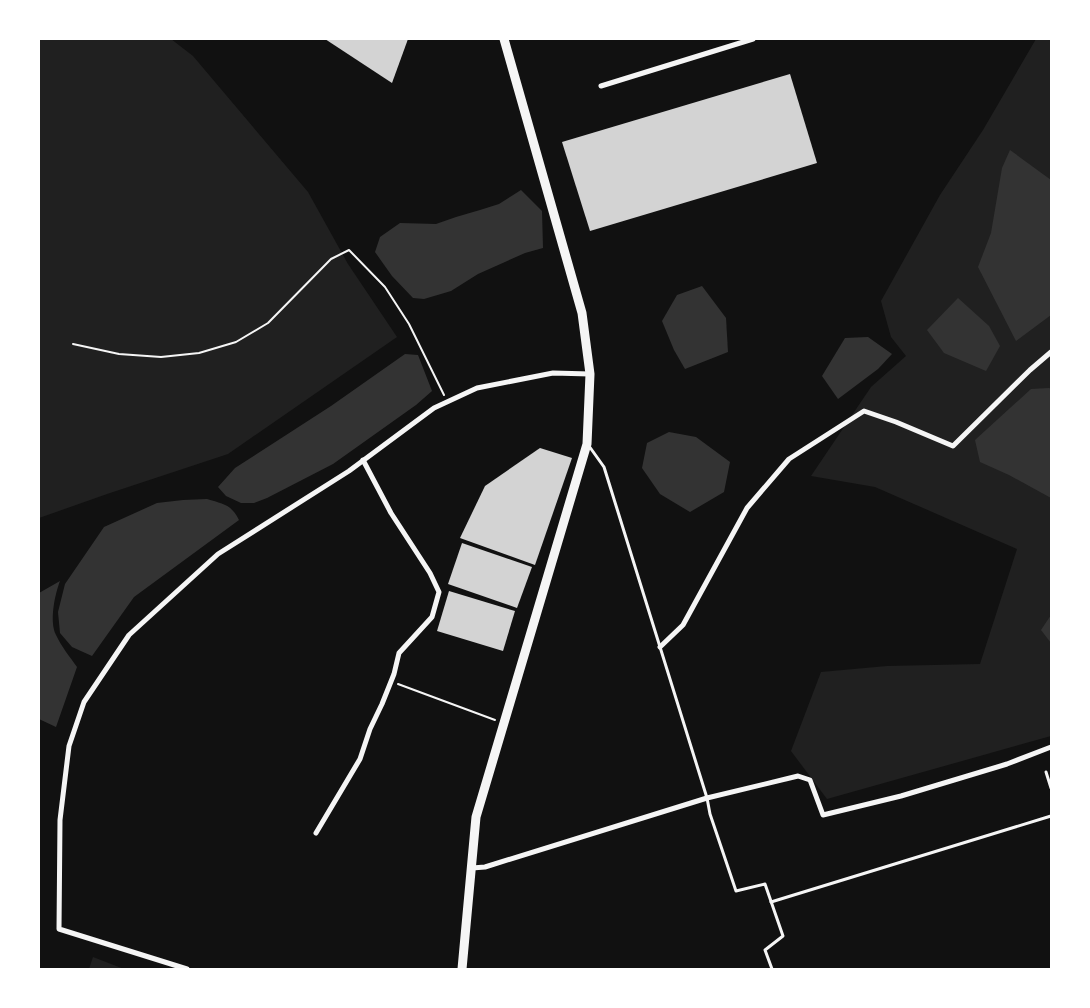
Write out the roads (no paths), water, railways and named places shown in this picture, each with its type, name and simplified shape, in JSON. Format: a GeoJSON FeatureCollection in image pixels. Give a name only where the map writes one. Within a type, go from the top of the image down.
{"type":"FeatureCollection","features":[{"type":"Feature","properties":{"kind":"main road"},"geometry":{"type":"LineString","coordinates":[[462,969],[476,817],[587,444],[590,374],[582,313],[504,39]]}},
{"type":"Feature","properties":{"kind":"street"},"geometry":{"type":"LineString","coordinates":[[601,86],[753,39]]}},
{"type":"Feature","properties":{"kind":"street"},"geometry":{"type":"LineString","coordinates":[[660,647],[683,625],[747,508],[789,459],[864,411],[896,422],[952,446],[1051,352]]}},
{"type":"Feature","properties":{"kind":"street"},"geometry":{"type":"LineString","coordinates":[[187,969],[59,930],[60,820],[69,746],[84,702],[129,636],[218,554],[349,471],[434,408],[477,388],[553,373],[590,374]]}},
{"type":"Feature","properties":{"kind":"street"},"geometry":{"type":"LineString","coordinates":[[316,833],[360,759],[370,729],[391,682],[400,653],[432,617],[439,592],[430,573],[391,513],[363,460]]}},
{"type":"Feature","properties":{"kind":"street"},"geometry":{"type":"LineString","coordinates":[[472,868],[485,867],[707,798],[798,776],[810,780],[823,814],[910,793],[1007,764],[1051,746]]}},
{"type":"Feature","properties":{"kind":"lane"},"geometry":{"type":"LineString","coordinates":[[587,444],[604,467],[707,798],[710,814],[736,891],[765,884],[783,936],[766,950],[772,969]]}},
{"type":"Feature","properties":{"kind":"lane"},"geometry":{"type":"LineString","coordinates":[[1046,772],[1051,788]]}},
{"type":"Feature","properties":{"kind":"lane"},"geometry":{"type":"LineString","coordinates":[[771,902],[1051,816]]}}]}
